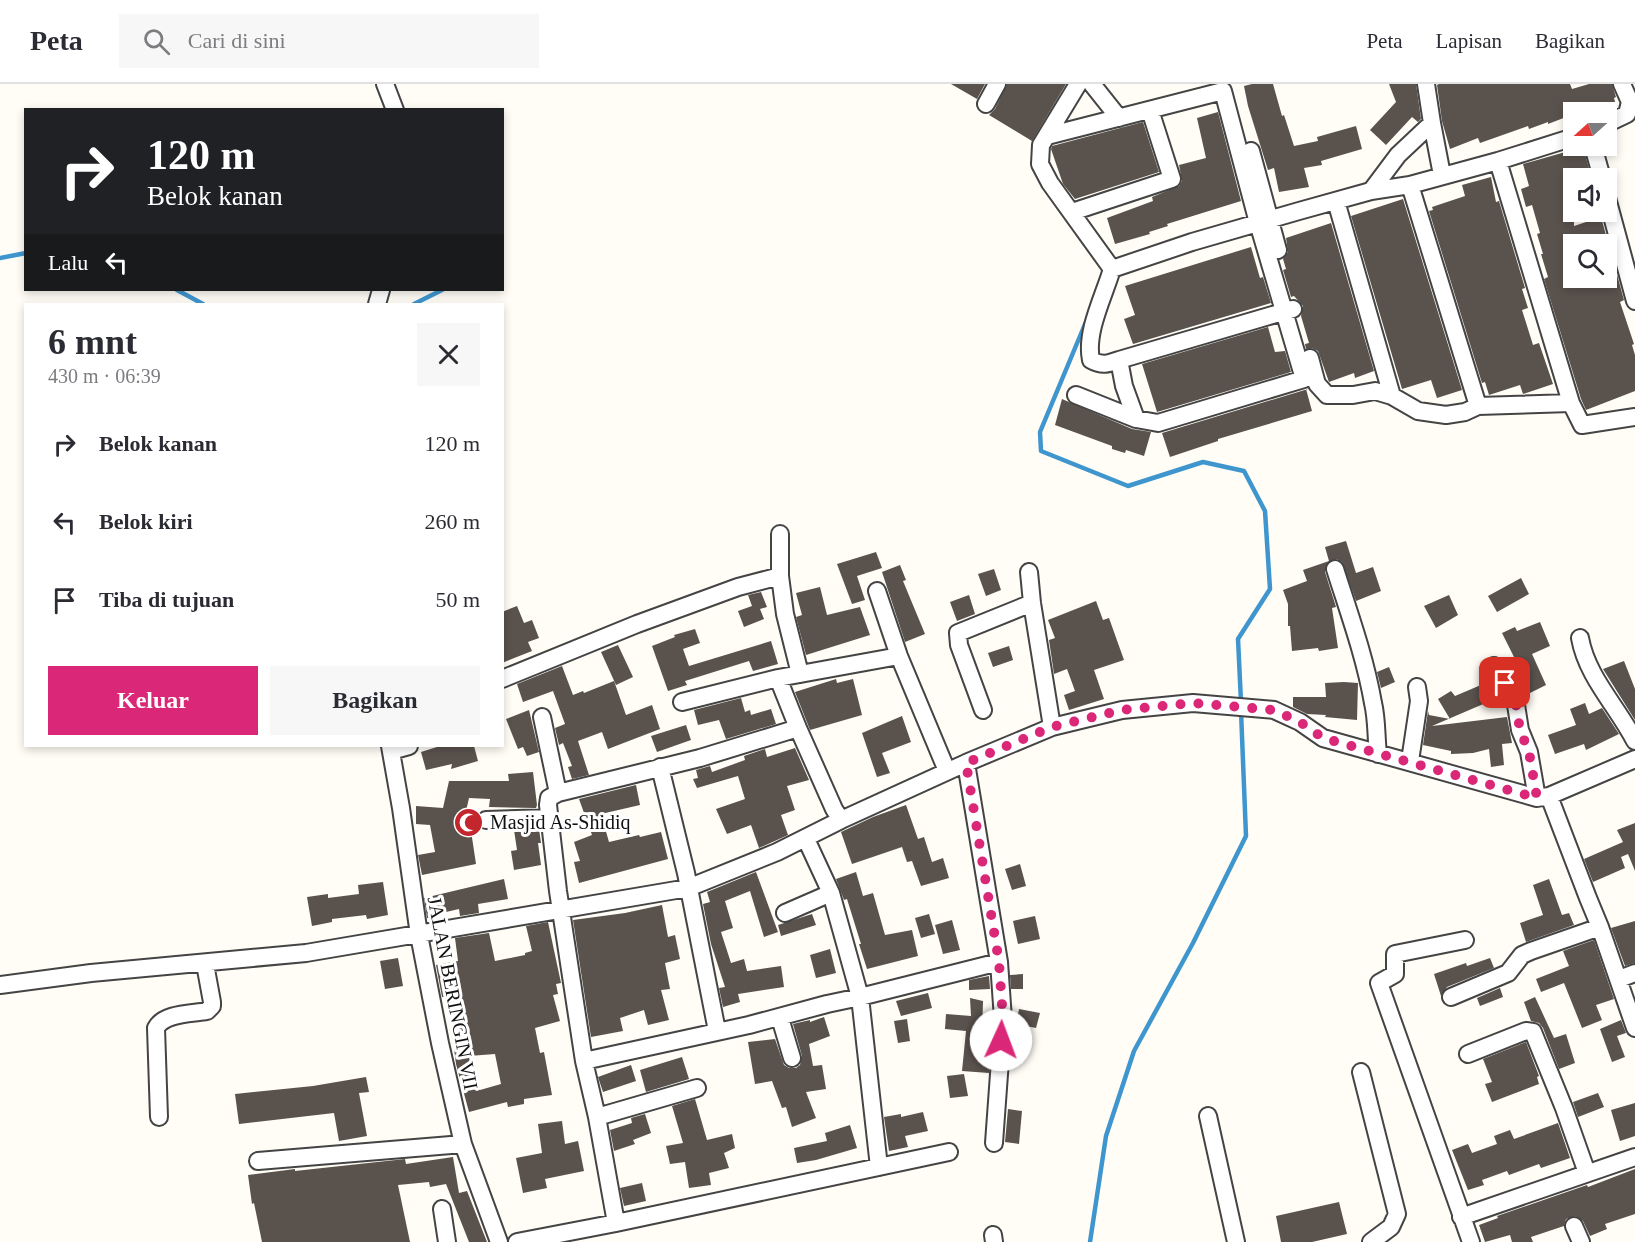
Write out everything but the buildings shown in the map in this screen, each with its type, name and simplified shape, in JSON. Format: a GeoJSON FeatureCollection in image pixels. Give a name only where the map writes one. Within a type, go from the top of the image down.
{"type":"FeatureCollection","features":[{"type":"Feature","properties":{"kind":"street"},"geometry":{"type":"LineString","coordinates":[[386,84],[394,108]]}},
{"type":"Feature","properties":{"kind":"street"},"geometry":{"type":"LineString","coordinates":[[986,104],[998,84]]}},
{"type":"Feature","properties":{"kind":"street"},"geometry":{"type":"LineString","coordinates":[[1078,84],[1041,145],[1040,164],[1050,183],[1112,269]]}},
{"type":"Feature","properties":{"kind":"street"},"geometry":{"type":"LineString","coordinates":[[1092,84],[1119,118]]}},
{"type":"Feature","properties":{"kind":"street"},"geometry":{"type":"LineString","coordinates":[[1231,84],[1260,182],[1264,222]]}},
{"type":"Feature","properties":{"kind":"street"},"geometry":{"type":"LineString","coordinates":[[1426,84],[1442,176]]}},
{"type":"Feature","properties":{"kind":"street"},"geometry":{"type":"LineString","coordinates":[[1617,119],[1628,114],[1630,102],[1622,84]]}},
{"type":"Feature","properties":{"kind":"street"},"geometry":{"type":"LineString","coordinates":[[1047,136],[1223,91],[1289,310],[1304,379],[1158,423],[1136,419],[1076,395]]}},
{"type":"Feature","properties":{"kind":"street"},"geometry":{"type":"LineString","coordinates":[[1072,212],[1172,179],[1150,110]]}},
{"type":"Feature","properties":{"kind":"street"},"geometry":{"type":"LineString","coordinates":[[1371,191],[1398,155],[1432,123]]}},
{"type":"Feature","properties":{"kind":"street"},"geometry":{"type":"LineString","coordinates":[[1112,269],[1192,242],[1371,191],[1410,185],[1498,161],[1563,140]]}},
{"type":"Feature","properties":{"kind":"street"},"geometry":{"type":"LineString","coordinates":[[1498,161],[1571,403],[1582,425],[1635,417]]}},
{"type":"Feature","properties":{"kind":"street"},"geometry":{"type":"LineString","coordinates":[[1410,185],[1478,406]]}},
{"type":"Feature","properties":{"kind":"street"},"geometry":{"type":"LineString","coordinates":[[1336,201],[1392,396]]}},
{"type":"Feature","properties":{"kind":"street"},"geometry":{"type":"LineString","coordinates":[[1614,222],[1635,301]]}},
{"type":"Feature","properties":{"kind":"street"},"geometry":{"type":"LineString","coordinates":[[1112,269],[1092,329],[1089,347],[1091,360],[1103,365],[1289,310]]}},
{"type":"Feature","properties":{"kind":"street"},"geometry":{"type":"LineString","coordinates":[[1289,310],[1317,384],[1327,395],[1353,395],[1375,391],[1392,396],[1418,411],[1446,415],[1465,412],[1478,406],[1571,403]]}},
{"type":"Feature","properties":{"kind":"street"},"geometry":{"type":"LineString","coordinates":[[1119,360],[1124,386],[1136,419]]}},
{"type":"Feature","properties":{"kind":"street"},"geometry":{"type":"LineString","coordinates":[[780,534],[780,576],[785,614],[800,674]]}},
{"type":"Feature","properties":{"kind":"street"},"geometry":{"type":"LineString","coordinates":[[1335,569],[1356,631],[1368,678],[1374,705],[1378,754]]}},
{"type":"Feature","properties":{"kind":"street"},"geometry":{"type":"LineString","coordinates":[[1029,572],[1052,727]]}},
{"type":"Feature","properties":{"kind":"street"},"geometry":{"type":"LineString","coordinates":[[504,678],[626,628],[738,586],[780,576]]}},
{"type":"Feature","properties":{"kind":"street"},"geometry":{"type":"LineString","coordinates":[[877,591],[898,656],[946,771]]}},
{"type":"Feature","properties":{"kind":"street"},"geometry":{"type":"LineString","coordinates":[[983,710],[959,645],[958,633],[1032,603]]}},
{"type":"Feature","properties":{"kind":"street"},"geometry":{"type":"LineString","coordinates":[[1580,638],[1587,663],[1635,741]]}},
{"type":"Feature","properties":{"kind":"street"},"geometry":{"type":"LineString","coordinates":[[682,702],[778,678],[898,656]]}},
{"type":"Feature","properties":{"kind":"street"},"geometry":{"type":"LineString","coordinates":[[1494,666],[1516,705],[1520,730],[1543,797],[1600,927],[1627,976],[1635,1028]]}},
{"type":"Feature","properties":{"kind":"street"},"geometry":{"type":"LineString","coordinates":[[778,678],[837,815]]}},
{"type":"Feature","properties":{"kind":"street"},"geometry":{"type":"LineString","coordinates":[[1410,761],[1419,701],[1417,687]]}},
{"type":"Feature","properties":{"kind":"street"},"geometry":{"type":"LineString","coordinates":[[0,985],[91,973],[306,953],[419,935],[559,902],[687,881],[806,839],[837,815],[1052,727],[1122,710],[1193,703],[1274,710],[1300,722],[1323,738],[1543,797],[1635,759]]}},
{"type":"Feature","properties":{"kind":"street"},"geometry":{"type":"LineString","coordinates":[[542,717],[558,793]]}},
{"type":"Feature","properties":{"kind":"street"},"geometry":{"type":"LineString","coordinates":[[616,1223],[597,1117],[584,1061],[559,902],[549,818],[549,798],[558,793],[700,758],[798,728]]}},
{"type":"Feature","properties":{"kind":"street","name":"JALAN BERINGIN VII"},"geometry":{"type":"LineString","coordinates":[[391,748],[419,935],[438,1032],[463,1144],[499,1242]]}},
{"type":"Feature","properties":{"kind":"street"},"geometry":{"type":"LineString","coordinates":[[966,763],[999,962],[1003,1019],[994,1143]]}},
{"type":"Feature","properties":{"kind":"street"},"geometry":{"type":"LineString","coordinates":[[660,767],[687,881],[717,1031]]}},
{"type":"Feature","properties":{"kind":"street"},"geometry":{"type":"LineString","coordinates":[[486,820],[549,818]]}},
{"type":"Feature","properties":{"kind":"street"},"geometry":{"type":"LineString","coordinates":[[806,839],[831,893],[860,997],[879,1167]]}},
{"type":"Feature","properties":{"kind":"street"},"geometry":{"type":"LineString","coordinates":[[785,913],[831,893]]}},
{"type":"Feature","properties":{"kind":"street"},"geometry":{"type":"LineString","coordinates":[[1451,998],[1508,973],[1522,955],[1600,927]]}},
{"type":"Feature","properties":{"kind":"street"},"geometry":{"type":"LineString","coordinates":[[1465,940],[1395,954],[1395,974],[1379,983],[1471,1242]]}},
{"type":"Feature","properties":{"kind":"street"},"geometry":{"type":"LineString","coordinates":[[584,1061],[780,1018],[827,1004],[999,962]]}},
{"type":"Feature","properties":{"kind":"street"},"geometry":{"type":"LineString","coordinates":[[159,1117],[156,1028],[167,1018],[210,1009],[212,1002],[205,964]]}},
{"type":"Feature","properties":{"kind":"street"},"geometry":{"type":"LineString","coordinates":[[780,1018],[792,1058]]}},
{"type":"Feature","properties":{"kind":"street"},"geometry":{"type":"LineString","coordinates":[[1468,1054],[1526,1031],[1533,1032],[1587,1173]]}},
{"type":"Feature","properties":{"kind":"street"},"geometry":{"type":"LineString","coordinates":[[1361,1072],[1397,1214],[1391,1227],[1371,1242]]}},
{"type":"Feature","properties":{"kind":"street"},"geometry":{"type":"LineString","coordinates":[[597,1117],[697,1088]]}},
{"type":"Feature","properties":{"kind":"street"},"geometry":{"type":"LineString","coordinates":[[1208,1116],[1236,1242]]}},
{"type":"Feature","properties":{"kind":"street"},"geometry":{"type":"LineString","coordinates":[[258,1161],[463,1144]]}},
{"type":"Feature","properties":{"kind":"street"},"geometry":{"type":"LineString","coordinates":[[517,1242],[949,1152]]}},
{"type":"Feature","properties":{"kind":"street"},"geometry":{"type":"LineString","coordinates":[[1461,1217],[1635,1157]]}},
{"type":"Feature","properties":{"kind":"street"},"geometry":{"type":"LineString","coordinates":[[442,1209],[447,1242]]}},
{"type":"Feature","properties":{"kind":"street"},"geometry":{"type":"LineString","coordinates":[[1574,1226],[1581,1242]]}},
{"type":"Feature","properties":{"kind":"waterway"},"geometry":{"type":"LineString","coordinates":[[0,258],[24,253]]}},
{"type":"Feature","properties":{"kind":"waterway"},"geometry":{"type":"LineString","coordinates":[[179,291],[201,303]]}},
{"type":"Feature","properties":{"kind":"waterway"},"geometry":{"type":"LineString","coordinates":[[416,303],[440,291]]}},
{"type":"Feature","properties":{"kind":"waterway"},"geometry":{"type":"LineString","coordinates":[[1088,317],[1040,432],[1041,451],[1128,486],[1203,462],[1244,471],[1265,511],[1270,589],[1238,639],[1241,702]]}},
{"type":"Feature","properties":{"kind":"waterway"},"geometry":{"type":"LineString","coordinates":[[1090,1242],[1106,1136],[1134,1051],[1193,943],[1246,836],[1241,711]]}},
{"type":"Feature","properties":{"kind":"place","name":"Masjid As-Shidiq"},"geometry":{"type":"Point","coordinates":[469,822]}},
{"type":"Feature","properties":{"kind":"route"},"geometry":{"type":"LineString","coordinates":[[1001,1040],[1003,1019],[999,962],[966,763],[1052,727],[1122,710],[1193,703],[1274,710],[1300,722],[1323,738],[1537,798],[1529,752],[1520,730],[1516,705],[1505,683]]}}]}
